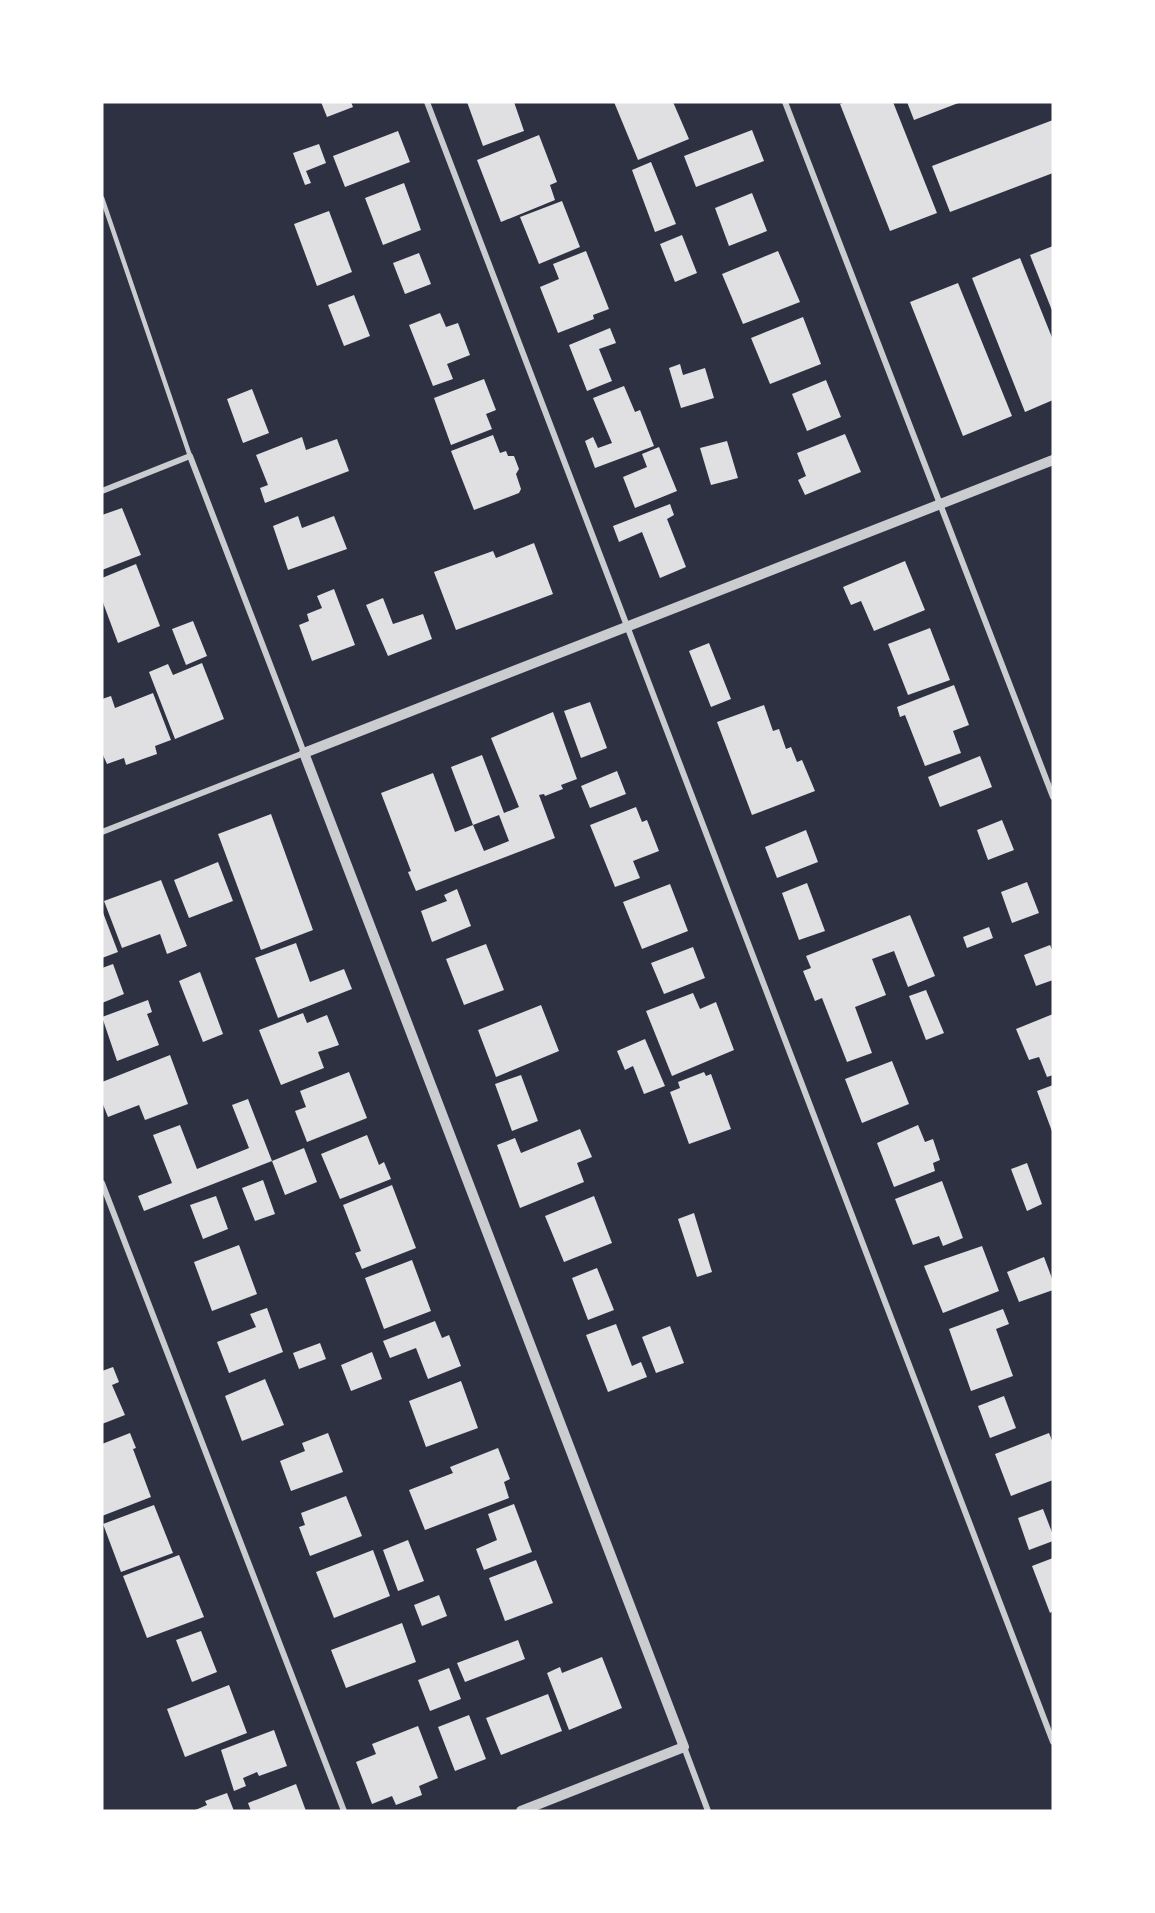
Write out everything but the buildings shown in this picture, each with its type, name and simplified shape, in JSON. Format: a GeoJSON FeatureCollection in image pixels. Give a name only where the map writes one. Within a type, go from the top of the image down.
{"type":"FeatureCollection","features":[{"type":"Feature","properties":{"kind":"street"},"geometry":{"type":"LineString","coordinates":[[427,102],[1051,1731],[1053,1742]]}},
{"type":"Feature","properties":{"kind":"street"},"geometry":{"type":"LineString","coordinates":[[784,102],[1053,796]]}},
{"type":"Feature","properties":{"kind":"street"},"geometry":{"type":"LineString","coordinates":[[102,490],[190,456],[708,1811]]}},
{"type":"Feature","properties":{"kind":"street"},"geometry":{"type":"LineString","coordinates":[[102,832],[1053,460]]}},
{"type":"Feature","properties":{"kind":"street"},"geometry":{"type":"LineString","coordinates":[[102,1183],[344,1811]]}},
{"type":"Feature","properties":{"kind":"street"},"geometry":{"type":"LineString","coordinates":[[521,1811],[684,1747]]}},
{"type":"Feature","properties":{"kind":"lane"},"geometry":{"type":"LineString","coordinates":[[102,198],[190,456]]}}]}
